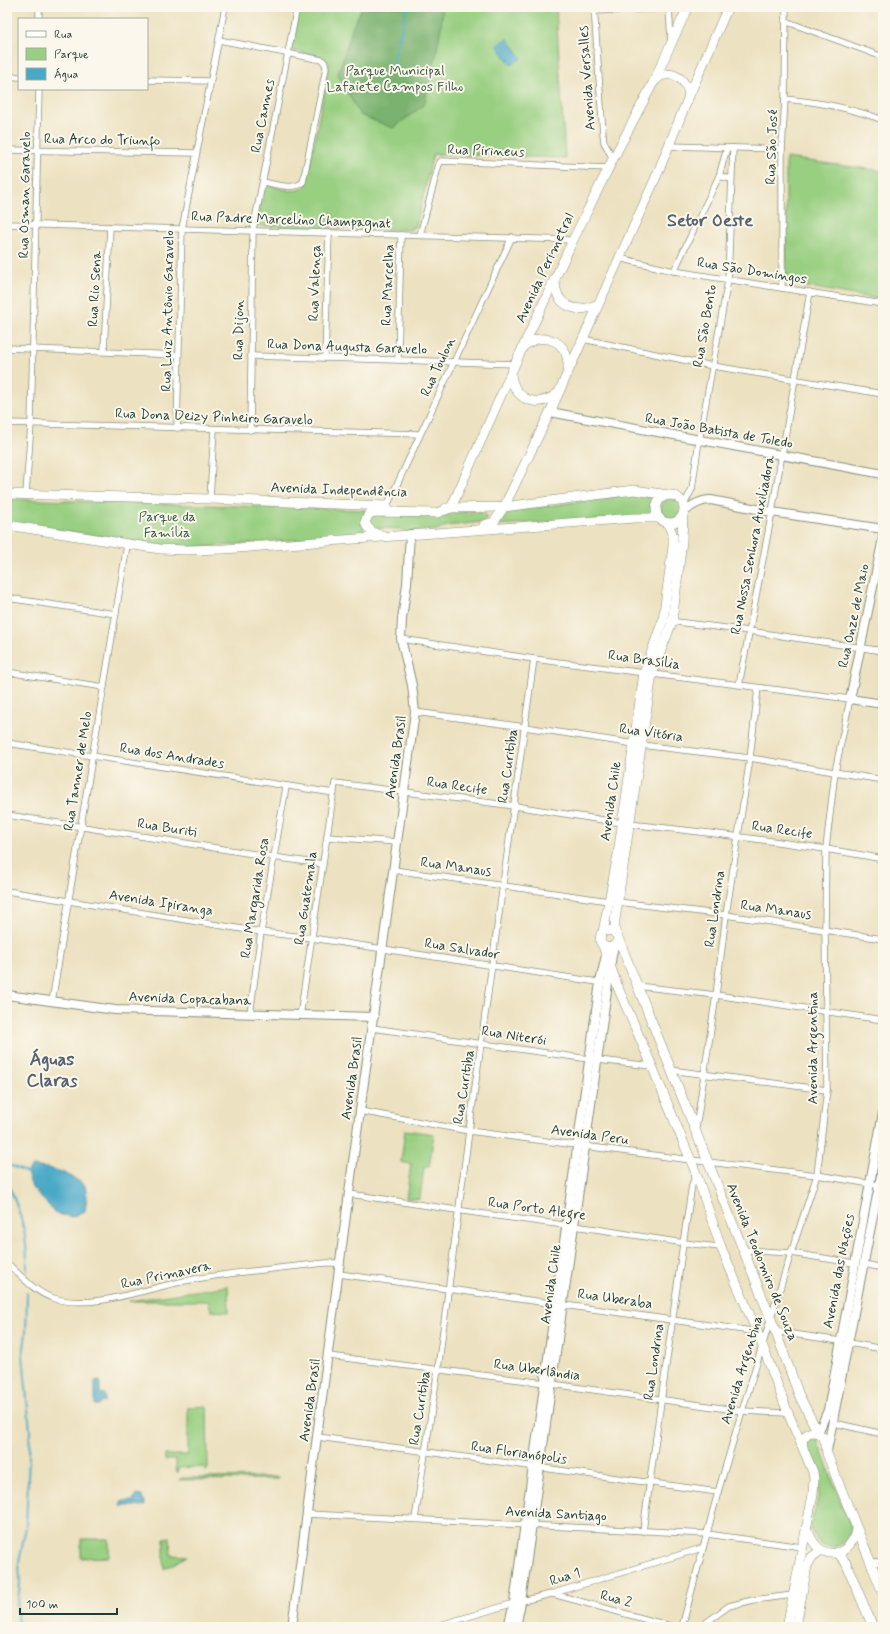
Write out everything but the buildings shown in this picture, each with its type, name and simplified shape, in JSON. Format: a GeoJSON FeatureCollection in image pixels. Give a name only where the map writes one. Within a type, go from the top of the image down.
{"type":"FeatureCollection","features":[{"type":"Feature","properties":{"kind":"main road","name":"Avenida Perimetral"},"geometry":{"type":"LineString","coordinates":[[451,508],[515,364],[573,240],[612,158],[652,83],[688,7]]}},
{"type":"Feature","properties":{"kind":"main road"},"geometry":{"type":"LineString","coordinates":[[437,532],[451,528],[483,525],[494,522],[504,507],[550,412],[583,339],[669,146],[728,7]]}},
{"type":"Feature","properties":{"kind":"main road"},"geometry":{"type":"LineString","coordinates":[[652,83],[663,75],[676,75],[686,84],[689,96]]}},
{"type":"Feature","properties":{"kind":"main road"},"geometry":{"type":"LineString","coordinates":[[556,279],[556,289],[560,299],[568,306],[578,310],[588,309],[598,304]]}},
{"type":"Feature","properties":{"kind":"main road"},"geometry":{"type":"LineString","coordinates":[[525,345],[531,341],[544,338],[558,343],[566,353],[568,360],[568,371]]}},
{"type":"Feature","properties":{"kind":"main road"},"geometry":{"type":"LineString","coordinates":[[511,375],[514,388],[524,398],[533,401],[542,401],[551,398],[558,393]]}},
{"type":"Feature","properties":{"kind":"main road","name":"Avenida Independência"},"geometry":{"type":"LineString","coordinates":[[7,494],[210,499],[451,508],[504,507],[634,490],[669,495]]}},
{"type":"Feature","properties":{"kind":"main road"},"geometry":{"type":"LineString","coordinates":[[7,525],[127,545],[186,550],[231,548],[626,518],[659,518],[668,523],[676,522],[684,510],[678,497],[669,495],[660,498],[656,511],[659,518]]}},
{"type":"Feature","properties":{"kind":"main road"},"geometry":{"type":"LineString","coordinates":[[385,536],[377,534],[367,528],[366,520],[369,514],[374,512],[437,513],[451,508]]}},
{"type":"Feature","properties":{"kind":"main road"},"geometry":{"type":"LineString","coordinates":[[483,525],[489,520],[489,514],[486,508]]}},
{"type":"Feature","properties":{"kind":"main road","name":"Rua São Bento"},"geometry":{"type":"LineString","coordinates":[[648,674],[667,621],[682,541],[684,510]]}},
{"type":"Feature","properties":{"kind":"main road","name":"Rua São Bento"},"geometry":{"type":"LineString","coordinates":[[667,621],[673,546],[673,536],[668,523]]}},
{"type":"Feature","properties":{"kind":"main road","name":"Avenida Chile"},"geometry":{"type":"LineString","coordinates":[[603,932],[614,902],[648,674]]}},
{"type":"Feature","properties":{"kind":"main road","name":"Avenida Chile"},"geometry":{"type":"LineString","coordinates":[[614,902],[616,939]]}},
{"type":"Feature","properties":{"kind":"main road"},"geometry":{"type":"LineString","coordinates":[[609,930],[616,939],[608,948],[603,946],[600,941],[600,937],[603,932],[609,930]]}},
{"type":"Feature","properties":{"kind":"main road","name":"Avenida Teodomiro de Souza"},"geometry":{"type":"LineString","coordinates":[[616,939],[771,1319],[762,1348],[804,1448],[814,1479],[813,1494],[806,1528]]}},
{"type":"Feature","properties":{"kind":"main road","name":"Avenida Teodomiro de Souza"},"geometry":{"type":"LineString","coordinates":[[603,946],[618,990],[652,1066],[696,1173],[721,1247],[818,1433],[826,1442],[827,1454],[883,1593]]}},
{"type":"Feature","properties":{"kind":"main road"},"geometry":{"type":"LineString","coordinates":[[804,1448],[802,1440],[807,1434],[811,1432],[818,1433]]}},
{"type":"Feature","properties":{"kind":"main road"},"geometry":{"type":"LineString","coordinates":[[806,1528],[811,1538],[821,1550],[837,1552],[842,1551],[851,1545],[856,1537],[856,1527]]}},
{"type":"Feature","properties":{"kind":"main road"},"geometry":{"type":"LineString","coordinates":[[787,1627],[806,1528]]}},
{"type":"Feature","properties":{"kind":"main road"},"geometry":{"type":"LineString","coordinates":[[796,1627],[809,1562],[812,1557],[821,1550]]}},
{"type":"Feature","properties":{"kind":"main road"},"geometry":{"type":"LineString","coordinates":[[837,1552],[846,1563],[873,1627]]}},
{"type":"Feature","properties":{"kind":"street"},"geometry":{"type":"LineString","coordinates":[[39,7],[39,18]]}},
{"type":"Feature","properties":{"kind":"street","name":"Rua Luiz Antônio Garavelo"},"geometry":{"type":"LineString","coordinates":[[177,428],[182,229],[225,7]]}},
{"type":"Feature","properties":{"kind":"street","name":"Rua Cannes"},"geometry":{"type":"LineString","coordinates":[[252,230],[263,182],[297,7]]}},
{"type":"Feature","properties":{"kind":"street"},"geometry":{"type":"LineString","coordinates":[[594,9],[669,7],[671,44]]}},
{"type":"Feature","properties":{"kind":"street","name":"Rua São José"},"geometry":{"type":"LineString","coordinates":[[782,288],[782,149],[786,99],[786,7]]}},
{"type":"Feature","properties":{"kind":"street","name":"Avenida Versalles"},"geometry":{"type":"LineString","coordinates":[[594,9],[603,134],[606,147],[612,158]]}},
{"type":"Feature","properties":{"kind":"street"},"geometry":{"type":"LineString","coordinates":[[785,21],[883,57]]}},
{"type":"Feature","properties":{"kind":"street"},"geometry":{"type":"LineString","coordinates":[[219,40],[288,52],[322,60],[326,68],[303,182],[300,186],[293,187],[263,182]]}},
{"type":"Feature","properties":{"kind":"street"},"geometry":{"type":"LineString","coordinates":[[7,76],[18,77]]}},
{"type":"Feature","properties":{"kind":"street"},"geometry":{"type":"LineString","coordinates":[[148,80],[210,81]]}},
{"type":"Feature","properties":{"kind":"street","name":"Rua Osman Garavelo"},"geometry":{"type":"LineString","coordinates":[[22,494],[31,424],[40,90]]}},
{"type":"Feature","properties":{"kind":"street"},"geometry":{"type":"LineString","coordinates":[[786,99],[830,105],[861,112],[883,120]]}},
{"type":"Feature","properties":{"kind":"street"},"geometry":{"type":"LineString","coordinates":[[669,146],[782,149]]}},
{"type":"Feature","properties":{"kind":"street","name":"Avenida Versalles"},"geometry":{"type":"LineString","coordinates":[[606,147],[618,148]]}},
{"type":"Feature","properties":{"kind":"street"},"geometry":{"type":"LineString","coordinates":[[674,271],[719,176],[730,148]]}},
{"type":"Feature","properties":{"kind":"street","name":"Rua São Bento"},"geometry":{"type":"LineString","coordinates":[[684,510],[692,489],[699,441],[728,280],[731,179],[730,148]]}},
{"type":"Feature","properties":{"kind":"street","name":"Rua Arco do Triunfo"},"geometry":{"type":"LineString","coordinates":[[7,150],[196,153]]}},
{"type":"Feature","properties":{"kind":"street","name":"Rua Pirineus"},"geometry":{"type":"LineString","coordinates":[[420,235],[441,161],[608,168]]}},
{"type":"Feature","properties":{"kind":"street"},"geometry":{"type":"LineString","coordinates":[[719,176],[731,179]]}},
{"type":"Feature","properties":{"kind":"street","name":"Rua Padre Marcelino Champagnat"},"geometry":{"type":"LineString","coordinates":[[7,224],[512,237],[573,240]]}},
{"type":"Feature","properties":{"kind":"street","name":"Rua Rio Sena"},"geometry":{"type":"LineString","coordinates":[[104,352],[110,227]]}},
{"type":"Feature","properties":{"kind":"street","name":"Rua Dijon"},"geometry":{"type":"LineString","coordinates":[[250,430],[252,230]]}},
{"type":"Feature","properties":{"kind":"street","name":"Rua Valença"},"geometry":{"type":"LineString","coordinates":[[325,358],[329,233]]}},
{"type":"Feature","properties":{"kind":"street","name":"Rua Marcelha"},"geometry":{"type":"LineString","coordinates":[[398,360],[402,235]]}},
{"type":"Feature","properties":{"kind":"street","name":"Rua Toulon"},"geometry":{"type":"LineString","coordinates":[[387,506],[512,237]]}},
{"type":"Feature","properties":{"kind":"street","name":"Rua São Domingos"},"geometry":{"type":"LineString","coordinates":[[619,258],[674,271],[883,304]]}},
{"type":"Feature","properties":{"kind":"street","name":"Rua Nossa Senhora Auxiliadora"},"geometry":{"type":"LineString","coordinates":[[739,685],[772,512],[810,292]]}},
{"type":"Feature","properties":{"kind":"street"},"geometry":{"type":"LineString","coordinates":[[583,339],[713,366],[794,378],[883,394]]}},
{"type":"Feature","properties":{"kind":"street"},"geometry":{"type":"LineString","coordinates":[[7,348],[178,355]]}},
{"type":"Feature","properties":{"kind":"street","name":"Rua Dona Augusta Garavelo"},"geometry":{"type":"LineString","coordinates":[[251,356],[515,364]]}},
{"type":"Feature","properties":{"kind":"street","name":"Rua João Batista de Toledo"},"geometry":{"type":"LineString","coordinates":[[550,412],[699,441],[883,474]]}},
{"type":"Feature","properties":{"kind":"street","name":"Rua Dona Deizy Pinheiro Garavelo"},"geometry":{"type":"LineString","coordinates":[[7,423],[420,434]]}},
{"type":"Feature","properties":{"kind":"street"},"geometry":{"type":"LineString","coordinates":[[210,499],[214,429]]}},
{"type":"Feature","properties":{"kind":"street"},"geometry":{"type":"LineString","coordinates":[[7,490],[22,494]]}},
{"type":"Feature","properties":{"kind":"street"},"geometry":{"type":"LineString","coordinates":[[684,510],[697,502],[711,500],[772,512],[883,529]]}},
{"type":"Feature","properties":{"kind":"street","name":"Avenida Brasil"},"geometry":{"type":"LineString","coordinates":[[292,1627],[306,1514],[329,1356],[360,1111],[384,949],[415,712],[412,684],[402,639],[402,619],[408,584],[410,534]]}},
{"type":"Feature","properties":{"kind":"street","name":"Rua Onze de Maio"},"geometry":{"type":"LineString","coordinates":[[850,700],[883,538]]}},
{"type":"Feature","properties":{"kind":"street","name":"Rua Tanner de Melo"},"geometry":{"type":"LineString","coordinates":[[52,1002],[127,545]]}},
{"type":"Feature","properties":{"kind":"street"},"geometry":{"type":"LineString","coordinates":[[7,598],[116,614]]}},
{"type":"Feature","properties":{"kind":"street"},"geometry":{"type":"LineString","coordinates":[[667,621],[749,631],[883,651]]}},
{"type":"Feature","properties":{"kind":"street","name":"Rua Brasília"},"geometry":{"type":"LineString","coordinates":[[402,639],[534,659],[883,704]]}},
{"type":"Feature","properties":{"kind":"street","name":"Rua Curitiba"},"geometry":{"type":"LineString","coordinates":[[415,1519],[449,1290],[469,1131],[493,966],[534,659]]}},
{"type":"Feature","properties":{"kind":"street"},"geometry":{"type":"LineString","coordinates":[[7,672],[104,687]]}},
{"type":"Feature","properties":{"kind":"street","name":"Rua Londrina"},"geometry":{"type":"LineString","coordinates":[[696,1133],[726,915],[750,758],[758,688]]}},
{"type":"Feature","properties":{"kind":"street","name":"Avenida Argentina"},"geometry":{"type":"LineString","coordinates":[[771,1319],[817,1175],[827,1090],[824,930],[826,848],[835,772],[850,700]]}},
{"type":"Feature","properties":{"kind":"street","name":"Rua Vitória"},"geometry":{"type":"LineString","coordinates":[[415,712],[637,744],[750,758],[883,780]]}},
{"type":"Feature","properties":{"kind":"street","name":"Rua dos Andrades"},"geometry":{"type":"LineString","coordinates":[[7,743],[286,787],[334,793]]}},
{"type":"Feature","properties":{"kind":"street","name":"Rua Recife"},"geometry":{"type":"LineString","coordinates":[[335,783],[515,806],[626,824],[738,835],[826,848],[883,859]]}},
{"type":"Feature","properties":{"kind":"street","name":"Rua Guatemala"},"geometry":{"type":"LineString","coordinates":[[300,1016],[335,783]]}},
{"type":"Feature","properties":{"kind":"street","name":"Rua Margarida Rosa"},"geometry":{"type":"LineString","coordinates":[[250,1014],[261,932],[286,787]]}},
{"type":"Feature","properties":{"kind":"street","name":"Rua Buriti"},"geometry":{"type":"LineString","coordinates":[[7,814],[81,827],[323,864]]}},
{"type":"Feature","properties":{"kind":"street"},"geometry":{"type":"LineString","coordinates":[[327,837],[398,842]]}},
{"type":"Feature","properties":{"kind":"street","name":"Rua Manaus"},"geometry":{"type":"LineString","coordinates":[[394,870],[614,902],[726,915],[883,938]]}},
{"type":"Feature","properties":{"kind":"street","name":"Avenida Ipiranga"},"geometry":{"type":"LineString","coordinates":[[7,891],[261,932],[312,938]]}},
{"type":"Feature","properties":{"kind":"street","name":"Rua Salvador"},"geometry":{"type":"LineString","coordinates":[[312,938],[604,983]]}},
{"type":"Feature","properties":{"kind":"street","name":"Avenida Chile"},"geometry":{"type":"LineString","coordinates":[[604,983],[611,967],[616,939]]}},
{"type":"Feature","properties":{"kind":"street","name":"Avenida Chile"},"geometry":{"type":"LineString","coordinates":[[516,1627],[518,1602],[604,983],[606,955]]}},
{"type":"Feature","properties":{"kind":"street"},"geometry":{"type":"LineString","coordinates":[[636,986],[716,995],[883,1020]]}},
{"type":"Feature","properties":{"kind":"street","name":"Avenida Copacabana"},"geometry":{"type":"LineString","coordinates":[[7,995],[115,1010],[374,1017]]}},
{"type":"Feature","properties":{"kind":"street","name":"Rua Niterói"},"geometry":{"type":"LineString","coordinates":[[372,1028],[593,1060],[652,1066]]}},
{"type":"Feature","properties":{"kind":"street"},"geometry":{"type":"LineString","coordinates":[[670,1070],[827,1090]]}},
{"type":"Feature","properties":{"kind":"street","name":"Avenida Peru"},"geometry":{"type":"LineString","coordinates":[[360,1111],[469,1131],[817,1175],[881,1186]]}},
{"type":"Feature","properties":{"kind":"street","name":"Avenida das Nações"},"geometry":{"type":"LineString","coordinates":[[827,1454],[834,1423],[854,1263],[883,1113]]}},
{"type":"Feature","properties":{"kind":"street","name":"Avenida das Nações"},"geometry":{"type":"LineString","coordinates":[[818,1433],[828,1410],[864,1264],[881,1186],[883,1165]]}},
{"type":"Feature","properties":{"kind":"street","name":"Rua Londrina"},"geometry":{"type":"LineString","coordinates":[[642,1531],[683,1244],[692,1185],[696,1173]]}},
{"type":"Feature","properties":{"kind":"street","name":"Rua Porto Alegre"},"geometry":{"type":"LineString","coordinates":[[350,1194],[683,1244],[721,1247]]}},
{"type":"Feature","properties":{"kind":"street"},"geometry":{"type":"LineString","coordinates":[[743,1250],[791,1253],[854,1263]]}},
{"type":"Feature","properties":{"kind":"street","name":"Rua Primavera"},"geometry":{"type":"LineString","coordinates":[[7,1263],[35,1288],[52,1298],[76,1302],[117,1298],[190,1280],[326,1263],[341,1263]]}},
{"type":"Feature","properties":{"kind":"street"},"geometry":{"type":"LineString","coordinates":[[864,1264],[883,1268]]}},
{"type":"Feature","properties":{"kind":"street","name":"Rua Uberaba"},"geometry":{"type":"LineString","coordinates":[[339,1274],[844,1342],[883,1349]]}},
{"type":"Feature","properties":{"kind":"street","name":"Avenida Argentina"},"geometry":{"type":"LineString","coordinates":[[682,1627],[718,1492],[762,1348]]}},
{"type":"Feature","properties":{"kind":"street","name":"Rua Uberlândia"},"geometry":{"type":"LineString","coordinates":[[329,1356],[548,1383],[742,1411],[788,1413]]}},
{"type":"Feature","properties":{"kind":"street"},"geometry":{"type":"LineString","coordinates":[[834,1423],[883,1434]]}},
{"type":"Feature","properties":{"kind":"street","name":"Rua Florianópolis"},"geometry":{"type":"LineString","coordinates":[[318,1437],[718,1492]]}},
{"type":"Feature","properties":{"kind":"street","name":"Avenida Santiago"},"geometry":{"type":"LineString","coordinates":[[306,1514],[707,1534],[802,1547]]}},
{"type":"Feature","properties":{"kind":"street","name":"Rua 1"},"geometry":{"type":"LineString","coordinates":[[434,1627],[518,1602],[551,1594],[702,1548]]}},
{"type":"Feature","properties":{"kind":"street"},"geometry":{"type":"LineString","coordinates":[[870,1561],[883,1563]]}},
{"type":"Feature","properties":{"kind":"street","name":"Rua 2"},"geometry":{"type":"LineString","coordinates":[[551,1594],[674,1627]]}},
{"type":"Feature","properties":{"kind":"street"},"geometry":{"type":"LineString","coordinates":[[700,1627],[729,1606],[753,1600],[793,1595]]}},
{"type":"Feature","properties":{"kind":"street","name":"Avenida Chile"},"geometry":{"type":"LineString","coordinates":[[508,1627],[518,1602]]}},
{"type":"Feature","properties":{"kind":"green space","name":"Parque Municipal Lafaiete Campos Filho"},"geometry":{"type":"Polygon","coordinates":[[[298,7],[556,7],[565,158],[433,154],[416,227],[411,227],[411,230],[258,226],[257,224],[265,186],[268,185],[293,191],[306,185],[329,65],[324,57],[293,51],[291,49],[298,7]]]}},
{"type":"Feature","properties":{"kind":"green space"},"geometry":{"type":"Polygon","coordinates":[[[362,7],[443,7],[441,28],[433,70],[424,105],[393,128],[360,115],[338,74],[352,29],[362,7]]]}},
{"type":"Feature","properties":{"kind":"green space"},"geometry":{"type":"Polygon","coordinates":[[[786,158],[883,171],[883,300],[786,283],[786,158]]]}},
{"type":"Feature","properties":{"kind":"green space"},"geometry":{"type":"Polygon","coordinates":[[[624,495],[640,495],[657,498],[653,505],[653,517],[494,525],[506,512],[624,495]]]}},
{"type":"Feature","properties":{"kind":"green space","name":"Parque da Família"},"geometry":{"type":"Polygon","coordinates":[[[7,499],[367,510],[364,513],[362,522],[363,528],[367,534],[207,547],[173,547],[7,523],[7,499]]]}},
{"type":"Feature","properties":{"kind":"green space"},"geometry":{"type":"Polygon","coordinates":[[[671,499],[678,502],[681,509],[678,516],[671,519],[664,516],[661,509],[664,502],[671,499]]]}},
{"type":"Feature","properties":{"kind":"green space"},"geometry":{"type":"Polygon","coordinates":[[[452,512],[483,513],[486,516],[486,519],[481,522],[447,526],[436,530],[407,532],[400,529],[374,528],[369,524],[370,517],[376,514],[447,516],[452,512]]]}},
{"type":"Feature","properties":{"kind":"green space"},"geometry":{"type":"Polygon","coordinates":[[[405,1130],[434,1134],[429,1167],[424,1167],[420,1199],[406,1198],[411,1164],[401,1162],[405,1130]]]}},
{"type":"Feature","properties":{"kind":"green space"},"geometry":{"type":"Polygon","coordinates":[[[228,1286],[229,1312],[211,1311],[209,1302],[206,1301],[129,1301],[228,1286]]]}},
{"type":"Feature","properties":{"kind":"green space"},"geometry":{"type":"Polygon","coordinates":[[[207,1406],[208,1469],[205,1472],[205,1467],[178,1468],[178,1473],[176,1470],[176,1460],[165,1460],[165,1455],[188,1455],[188,1407],[207,1406]]]}},
{"type":"Feature","properties":{"kind":"green space"},"geometry":{"type":"Polygon","coordinates":[[[810,1438],[817,1440],[851,1527],[848,1537],[836,1547],[826,1547],[821,1544],[811,1531],[819,1490],[815,1471],[806,1445],[806,1441],[810,1438]]]}},
{"type":"Feature","properties":{"kind":"green space"},"geometry":{"type":"Polygon","coordinates":[[[278,1477],[278,1479],[179,1480],[181,1478],[278,1477]]]}},
{"type":"Feature","properties":{"kind":"green space"},"geometry":{"type":"Polygon","coordinates":[[[170,1537],[171,1555],[187,1556],[164,1569],[164,1538],[170,1537]]]}},
{"type":"Feature","properties":{"kind":"green space"},"geometry":{"type":"Polygon","coordinates":[[[81,1539],[109,1539],[109,1557],[81,1558],[81,1539]]]}},
{"type":"Feature","properties":{"kind":"water"},"geometry":{"type":"Polygon","coordinates":[[[507,38],[522,58],[511,65],[497,45],[507,38]]]}},
{"type":"Feature","properties":{"kind":"water"},"geometry":{"type":"Polygon","coordinates":[[[32,1166],[60,1171],[85,1185],[87,1196],[85,1211],[72,1217],[57,1214],[32,1188],[27,1173],[32,1166]]]}},
{"type":"Feature","properties":{"kind":"water"},"geometry":{"type":"Polygon","coordinates":[[[95,1381],[100,1381],[100,1393],[105,1394],[105,1402],[100,1403],[100,1405],[95,1405],[95,1381]]]}},
{"type":"Feature","properties":{"kind":"water"},"geometry":{"type":"Polygon","coordinates":[[[136,1495],[142,1496],[143,1501],[145,1501],[145,1506],[121,1506],[121,1501],[134,1501],[134,1497],[136,1495]]]}},
{"type":"Feature","properties":{"kind":"waterway"},"geometry":{"type":"LineString","coordinates":[[392,66],[407,7]]}},
{"type":"Feature","properties":{"kind":"waterway"},"geometry":{"type":"LineString","coordinates":[[7,1164],[27,1173]]}},
{"type":"Feature","properties":{"kind":"waterway"},"geometry":{"type":"LineString","coordinates":[[7,1182],[17,1205],[23,1226],[27,1272]]}},
{"type":"Feature","properties":{"kind":"waterway"},"geometry":{"type":"LineString","coordinates":[[20,1627],[17,1618],[20,1584],[19,1562],[26,1527],[30,1431],[23,1355],[26,1333],[27,1293]]}},
{"type":"Feature","properties":{"kind":"district","name":"Setor Oeste"},"geometry":{"type":"Point","coordinates":[710,221]}},
{"type":"Feature","properties":{"kind":"district","name":"Águas Claras"},"geometry":{"type":"Point","coordinates":[52,1070]}}]}
